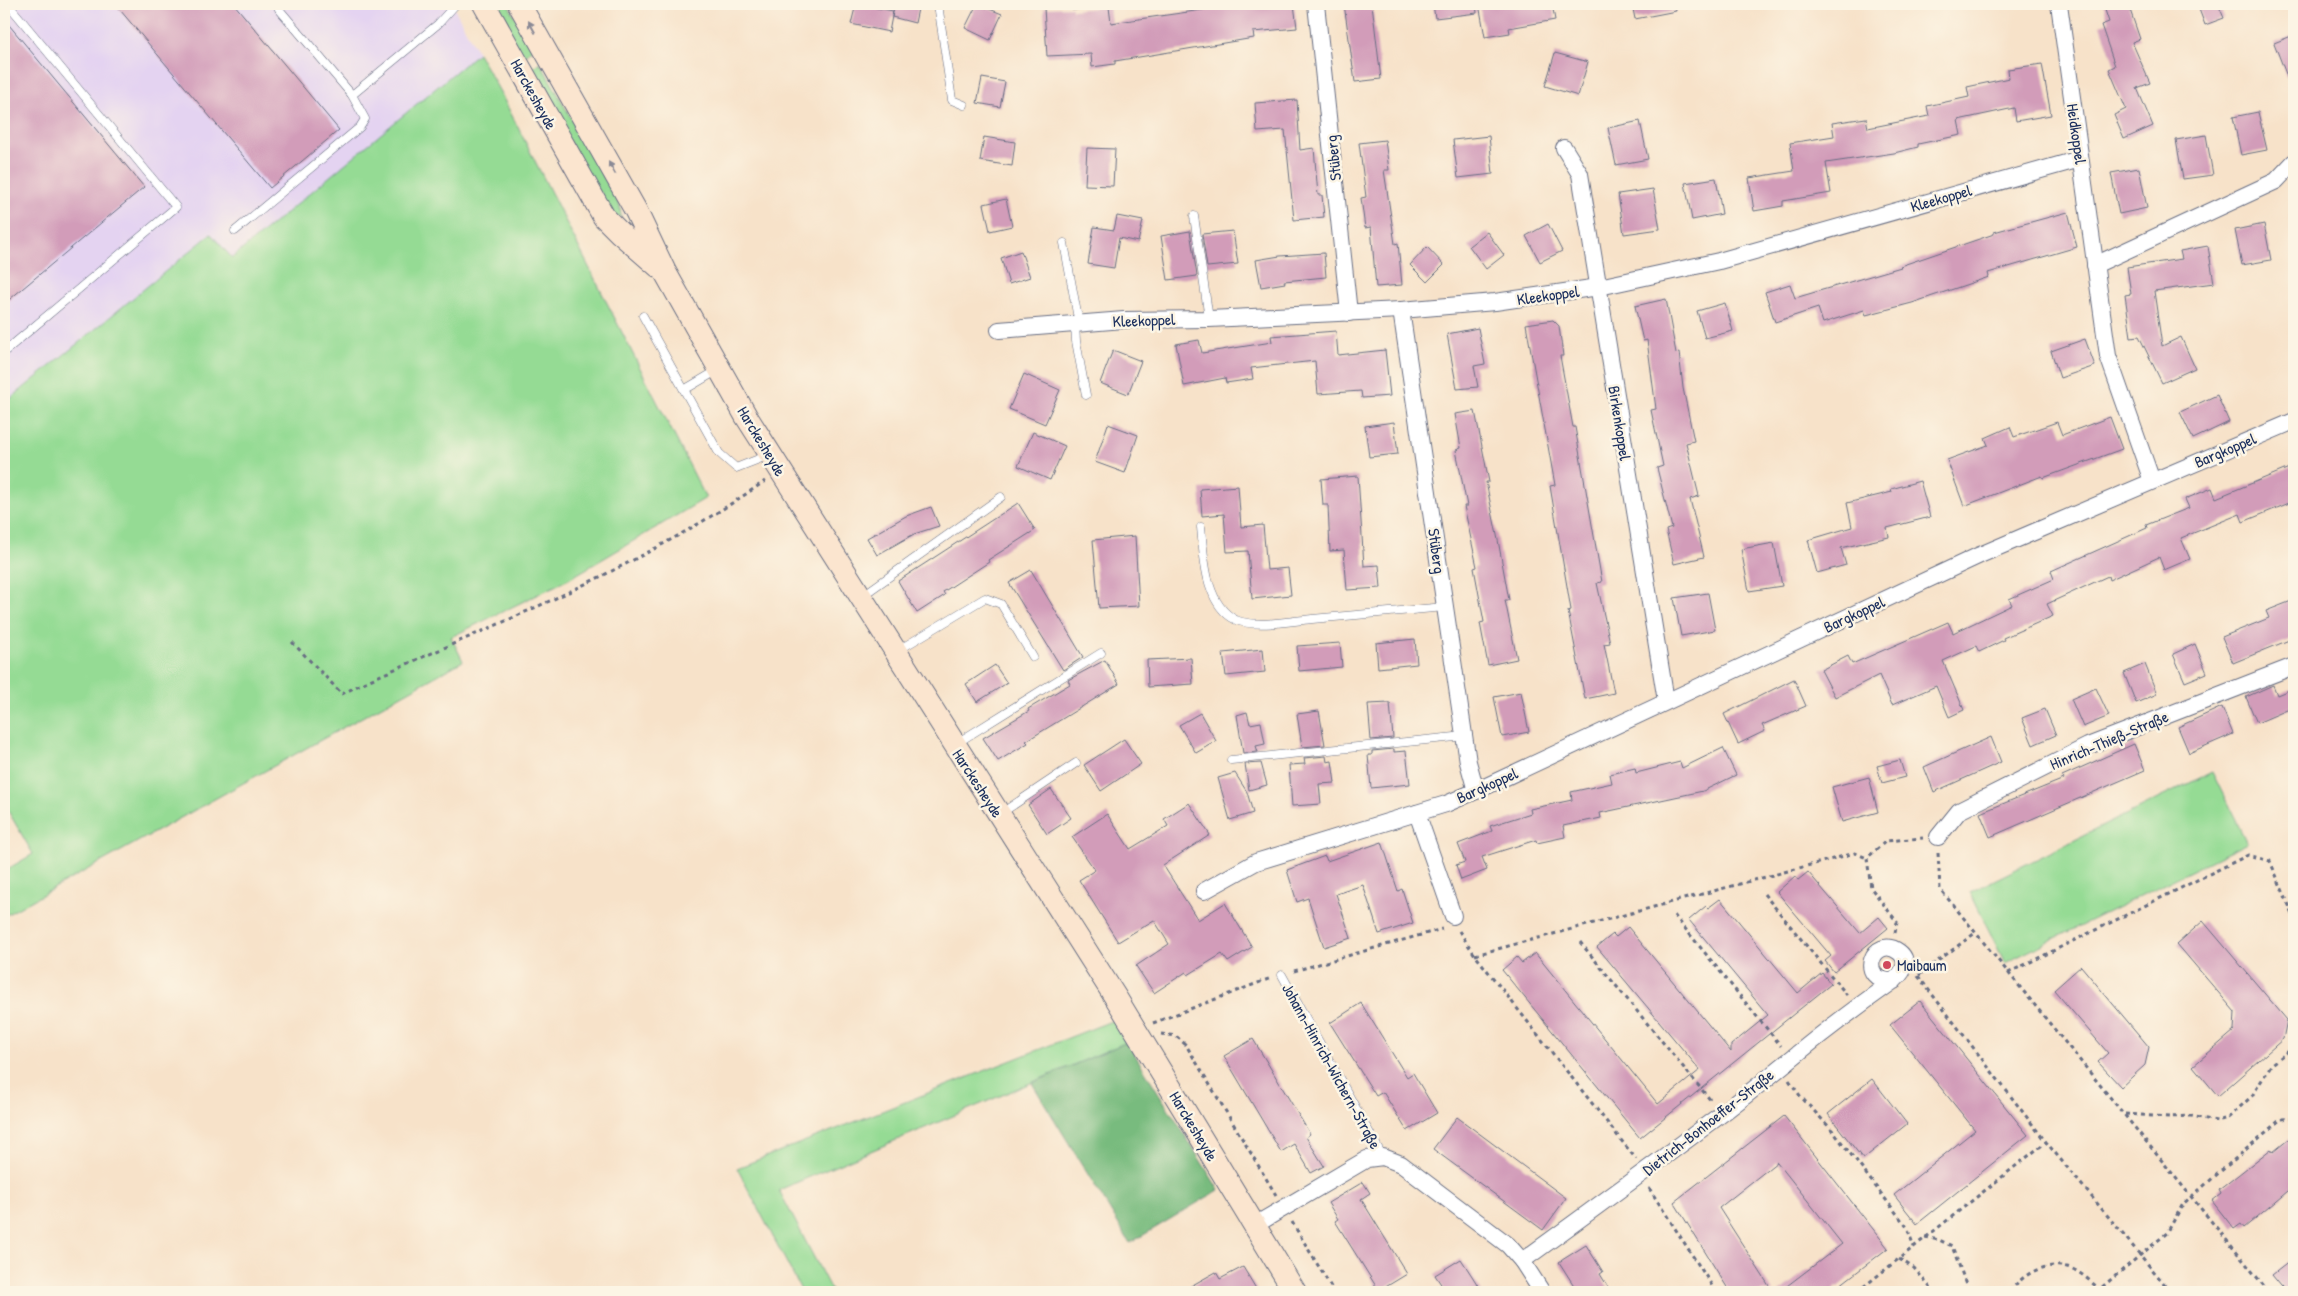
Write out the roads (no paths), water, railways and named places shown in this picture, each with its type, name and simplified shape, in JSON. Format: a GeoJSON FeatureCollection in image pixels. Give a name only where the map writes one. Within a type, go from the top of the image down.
{"type":"FeatureCollection","features":[{"type":"Feature","properties":{"kind":"main road","name":"Harckesheyde"},"geometry":{"type":"LineString","coordinates":[[484,4],[604,217],[665,272]]}},
{"type":"Feature","properties":{"kind":"main road","name":"Harckesheyde"},"geometry":{"type":"LineString","coordinates":[[519,4],[636,211],[665,272],[775,462],[1116,998],[1295,1292]]}},
{"type":"Feature","properties":{"kind":"street","name":"Stüberg"},"geometry":{"type":"LineString","coordinates":[[1316,4],[1350,313]]}},
{"type":"Feature","properties":{"kind":"street","name":"Heidkoppel"},"geometry":{"type":"LineString","coordinates":[[2059,4],[2110,369],[2152,481]]}},
{"type":"Feature","properties":{"kind":"street","name":"Birkenkoppel"},"geometry":{"type":"LineString","coordinates":[[1564,148],[1580,174],[1666,701]]}},
{"type":"Feature","properties":{"kind":"street","name":"Kleekoppel"},"geometry":{"type":"LineString","coordinates":[[999,330],[1124,320],[1209,319],[1401,310],[1495,302],[1599,287],[1719,261],[2080,159]]}},
{"type":"Feature","properties":{"kind":"street"},"geometry":{"type":"LineString","coordinates":[[2095,265],[2276,182],[2294,162]]}},
{"type":"Feature","properties":{"kind":"street","name":"Stüberg"},"geometry":{"type":"LineString","coordinates":[[1401,310],[1464,736],[1476,791]]}},
{"type":"Feature","properties":{"kind":"street","name":"Bargkoppel"},"geometry":{"type":"LineString","coordinates":[[1204,891],[1256,862],[1417,812],[1476,791],[1980,555],[2294,421]]}},
{"type":"Feature","properties":{"kind":"street","name":"Hinrich-Thieß-Straße"},"geometry":{"type":"LineString","coordinates":[[1938,837],[1959,810],[2088,746],[2294,666]]}},
{"type":"Feature","properties":{"kind":"street"},"geometry":{"type":"LineString","coordinates":[[1417,812],[1455,920]]}},
{"type":"Feature","properties":{"kind":"street"},"geometry":{"type":"LineString","coordinates":[[1882,948],[1892,948],[1901,954],[1905,964],[1905,977],[1883,981],[1878,978],[1874,975],[1870,965],[1873,955],[1882,948]]}},
{"type":"Feature","properties":{"kind":"street","name":"Dietrich-Bonhoeffer-Straße"},"geometry":{"type":"LineString","coordinates":[[1522,1261],[1722,1114],[1785,1062],[1857,1007],[1905,977]]}},
{"type":"Feature","properties":{"kind":"street","name":"Johann-Hinrich-Wichern-Straße"},"geometry":{"type":"LineString","coordinates":[[1255,1225],[1367,1159],[1383,1157],[1401,1164],[1508,1246],[1522,1261],[1542,1292]]}},
{"type":"Feature","properties":{"kind":"lane"},"geometry":{"type":"LineString","coordinates":[[4,352],[176,206],[8,4]]}},
{"type":"Feature","properties":{"kind":"lane"},"geometry":{"type":"LineString","coordinates":[[235,232],[360,127],[365,119],[352,94],[279,9],[277,4]]}},
{"type":"Feature","properties":{"kind":"lane"},"geometry":{"type":"LineString","coordinates":[[352,94],[438,24],[456,4]]}},
{"type":"Feature","properties":{"kind":"lane"},"geometry":{"type":"LineString","coordinates":[[938,4],[952,100],[964,105]]}},
{"type":"Feature","properties":{"kind":"lane"},"geometry":{"type":"LineString","coordinates":[[1194,216],[1209,319]]}},
{"type":"Feature","properties":{"kind":"lane"},"geometry":{"type":"LineString","coordinates":[[1064,243],[1086,396]]}},
{"type":"Feature","properties":{"kind":"lane"},"geometry":{"type":"LineString","coordinates":[[644,316],[719,453],[736,468],[775,462]]}},
{"type":"Feature","properties":{"kind":"lane"},"geometry":{"type":"LineString","coordinates":[[684,390],[720,369]]}},
{"type":"Feature","properties":{"kind":"lane"},"geometry":{"type":"LineString","coordinates":[[860,598],[1001,496]]}},
{"type":"Feature","properties":{"kind":"lane"},"geometry":{"type":"LineString","coordinates":[[1201,527],[1210,588],[1217,600],[1236,620],[1250,623],[1280,622],[1445,606]]}},
{"type":"Feature","properties":{"kind":"lane"},"geometry":{"type":"LineString","coordinates":[[895,652],[985,598],[1002,604],[1033,657]]}},
{"type":"Feature","properties":{"kind":"lane"},"geometry":{"type":"LineString","coordinates":[[954,745],[1101,653]]}},
{"type":"Feature","properties":{"kind":"lane"},"geometry":{"type":"LineString","coordinates":[[1231,760],[1464,736]]}},
{"type":"Feature","properties":{"kind":"lane"},"geometry":{"type":"LineString","coordinates":[[998,815],[1076,763]]}},
{"type":"Feature","properties":{"kind":"lane","name":"Johann-Hinrich-Wichern-Straße"},"geometry":{"type":"LineString","coordinates":[[1282,974],[1383,1157]]}},
{"type":"Feature","properties":{"kind":"place","name":"Maibaum"},"geometry":{"type":"Point","coordinates":[1887,965]}}]}
